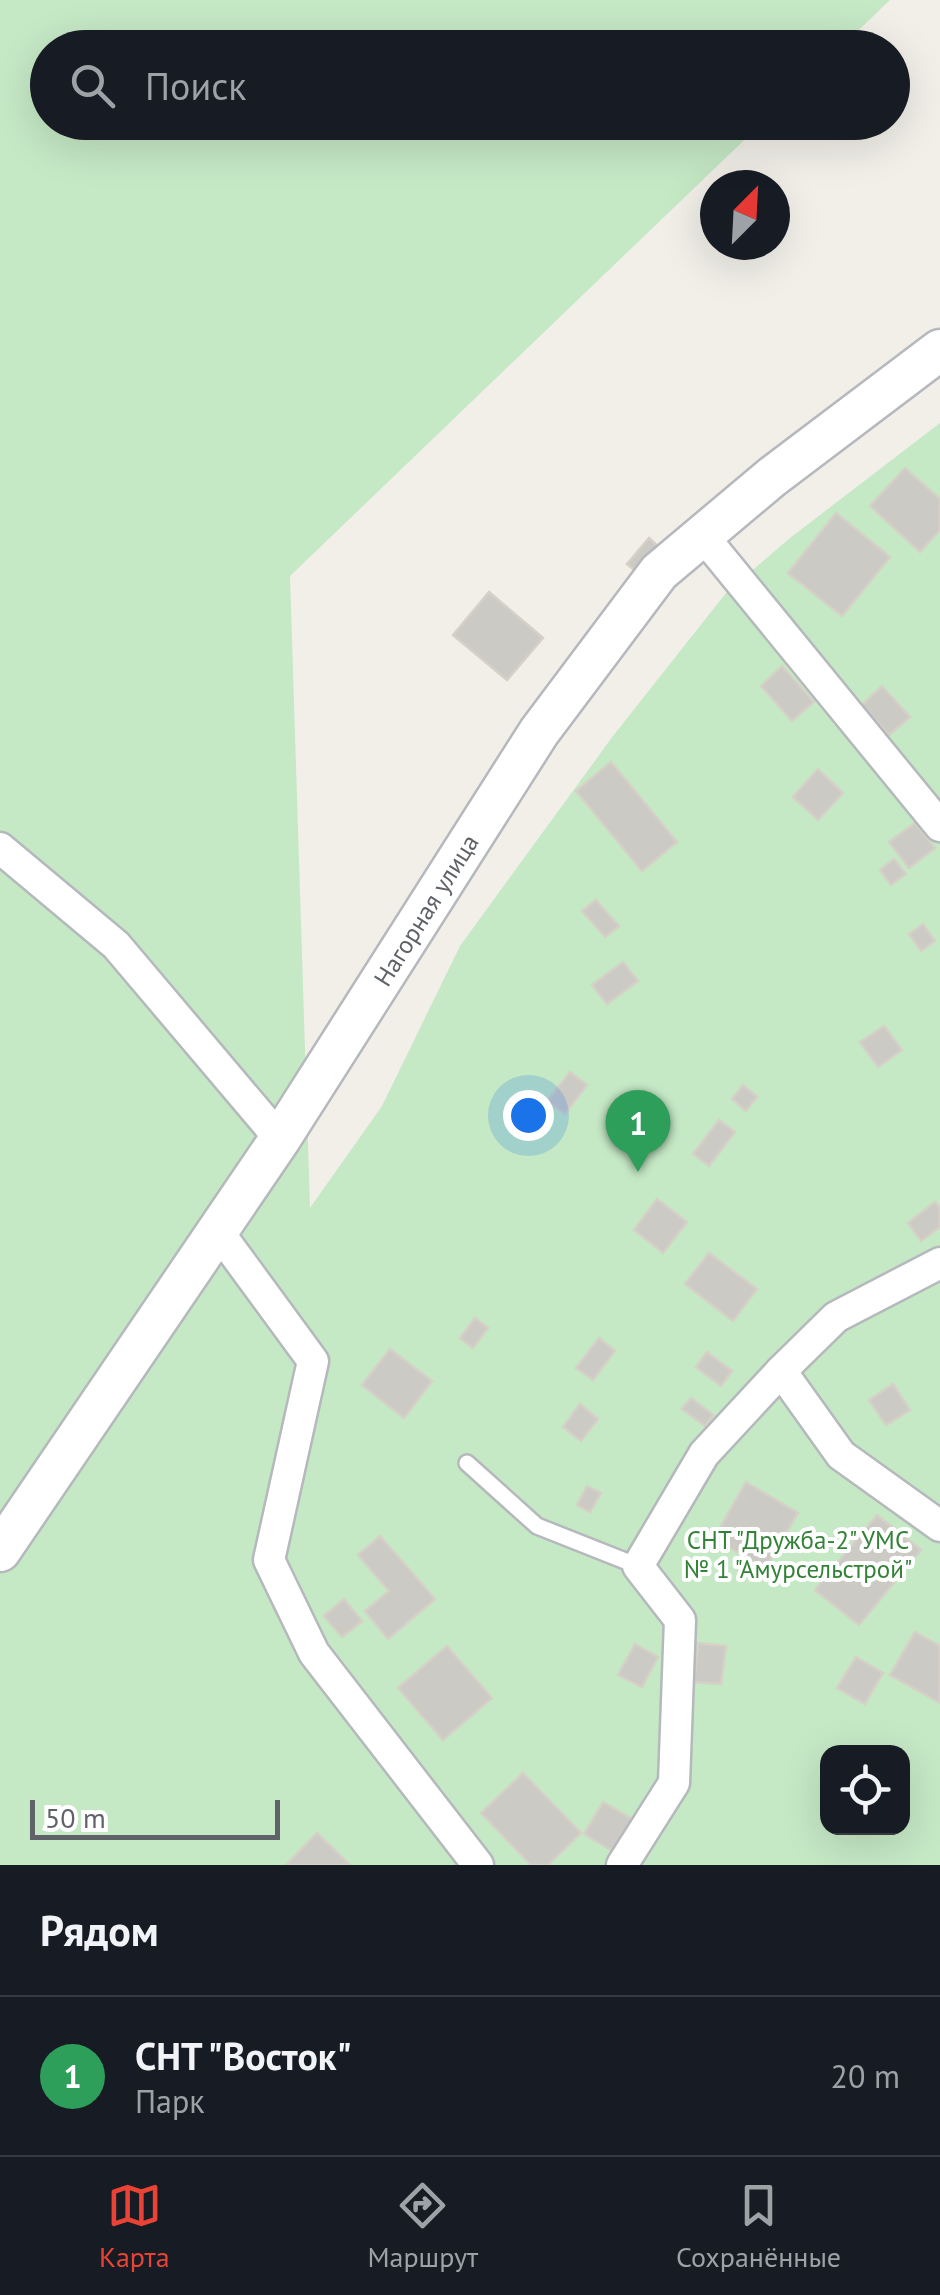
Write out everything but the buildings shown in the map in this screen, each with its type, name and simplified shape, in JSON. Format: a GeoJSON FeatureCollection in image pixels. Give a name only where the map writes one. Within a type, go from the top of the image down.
{"type":"FeatureCollection","features":[{"type":"Feature","properties":{"kind":"street","name":"Нагорная улица"},"geometry":{"type":"LineString","coordinates":[[0,1551],[280,1139],[539,732],[659,572],[772,478],[940,350]]}},
{"type":"Feature","properties":{"kind":"street"},"geometry":{"type":"LineString","coordinates":[[702,536],[940,826]]}},
{"type":"Feature","properties":{"kind":"street"},"geometry":{"type":"LineString","coordinates":[[0,848],[116,945],[280,1139]]}},
{"type":"Feature","properties":{"kind":"street"},"geometry":{"type":"LineString","coordinates":[[217,1230],[313,1360],[268,1560],[314,1653],[478,1865]]}},
{"type":"Feature","properties":{"kind":"street"},"geometry":{"type":"LineString","coordinates":[[622,1865],[674,1783],[680,1620],[638,1566],[704,1454],[781,1371],[836,1316],[940,1263]]}},
{"type":"Feature","properties":{"kind":"street"},"geometry":{"type":"LineString","coordinates":[[781,1371],[841,1455],[940,1526]]}},
{"type":"Feature","properties":{"kind":"lane"},"geometry":{"type":"LineString","coordinates":[[467,1463],[536,1526],[638,1566]]}},
{"type":"Feature","properties":{"kind":"green space","name":"СНТ \"Дружба-2\" УМС № 1 \"Амурсельстрой\""},"geometry":{"type":"Polygon","coordinates":[[[0,0],[890,0],[859,30],[30,30],[30,140],[744,140],[713,170],[700,170],[700,183],[290,576],[310,1208],[382,1106],[460,946],[613,736],[726,593],[790,538],[940,423],[940,1865],[0,1865],[0,0]]]}},
{"type":"Feature","properties":{"kind":"place","name":"СНТ \"Восток\""},"geometry":{"type":"Point","coordinates":[638,1172]}}]}
